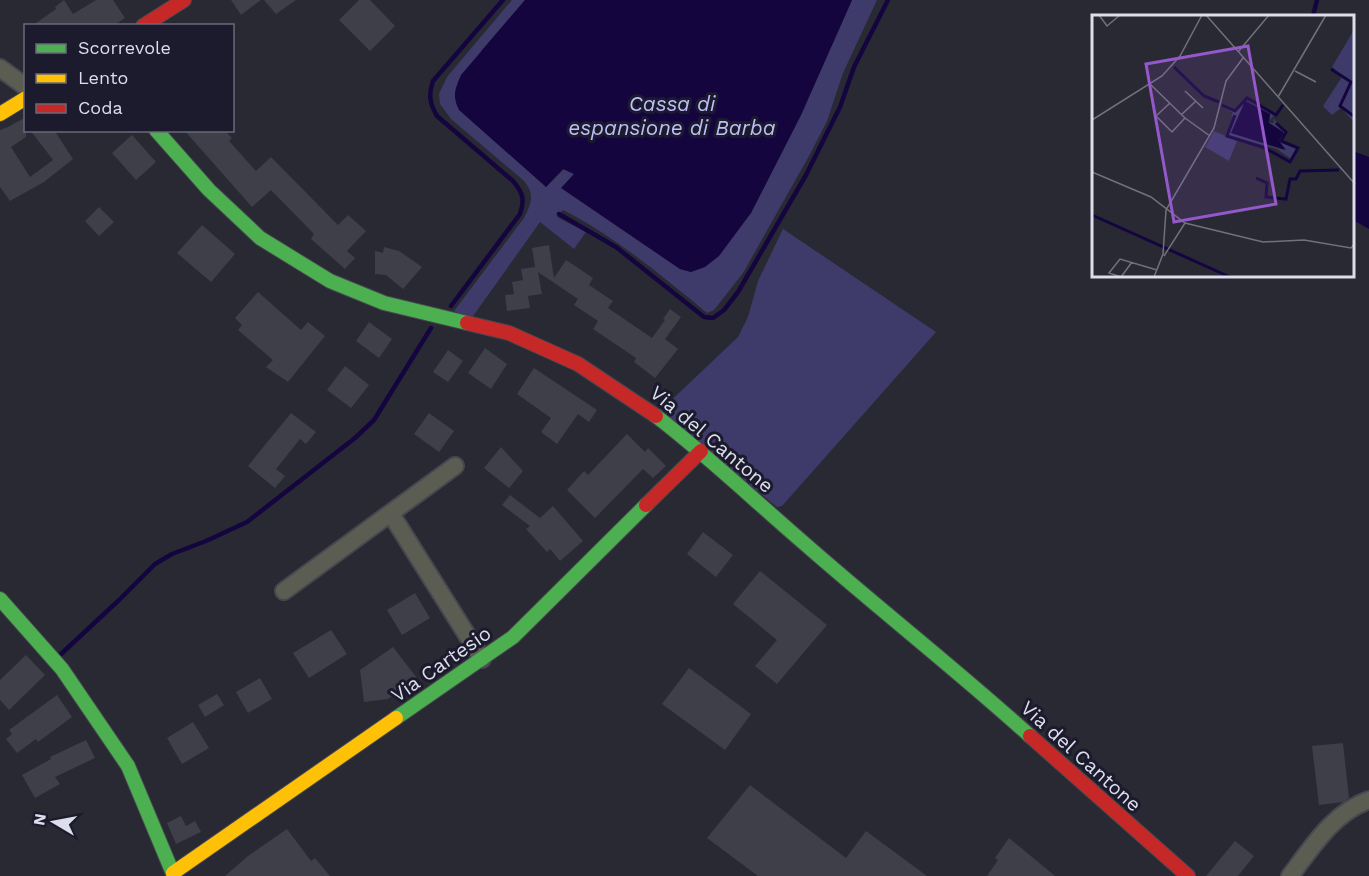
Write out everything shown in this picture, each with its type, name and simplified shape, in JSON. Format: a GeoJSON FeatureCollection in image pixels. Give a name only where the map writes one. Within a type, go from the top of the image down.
{"type":"FeatureCollection","features":[{"type":"Feature","properties":{"kind":"street"},"geometry":{"type":"LineString","coordinates":[[146,24],[184,0]]}},
{"type":"Feature","properties":{"kind":"street"},"geometry":{"type":"LineString","coordinates":[[0,68],[24,86]]}},
{"type":"Feature","properties":{"kind":"street"},"geometry":{"type":"LineString","coordinates":[[0,114],[24,99]]}},
{"type":"Feature","properties":{"kind":"street","name":"Via del Cantone"},"geometry":{"type":"LineString","coordinates":[[158,132],[209,190],[260,238],[330,281],[384,303],[509,333],[578,364],[643,405],[701,451],[805,544],[972,684],[1188,876]]}},
{"type":"Feature","properties":{"kind":"street","name":"Via Cartesio"},"geometry":{"type":"LineString","coordinates":[[174,875],[513,637],[701,451]]}},
{"type":"Feature","properties":{"kind":"street"},"geometry":{"type":"LineString","coordinates":[[284,591],[455,466]]}},
{"type":"Feature","properties":{"kind":"street"},"geometry":{"type":"LineString","coordinates":[[391,514],[482,659]]}},
{"type":"Feature","properties":{"kind":"street"},"geometry":{"type":"LineString","coordinates":[[0,599],[62,669],[128,766],[174,875]]}},
{"type":"Feature","properties":{"kind":"street"},"geometry":{"type":"LineString","coordinates":[[1290,876],[1328,826],[1352,806],[1369,800]]}},
{"type":"Feature","properties":{"kind":"shaded area"},"geometry":{"type":"Polygon","coordinates":[[[512,0],[525,0],[481,51],[546,187],[564,169],[574,174],[562,188],[680,269],[691,272],[751,213],[801,115],[852,0],[877,0],[843,73],[827,121],[809,156],[743,273],[714,310],[707,313],[620,244],[563,210],[557,217],[586,232],[574,249],[540,222],[471,319],[454,311],[524,218],[531,198],[529,189],[523,180],[451,119],[440,104],[439,94],[447,77],[512,0]]]}},
{"type":"Feature","properties":{"kind":"shaded area"},"geometry":{"type":"Polygon","coordinates":[[[783,229],[936,332],[782,506],[777,507],[660,411],[738,337],[748,317],[758,281],[783,229]]]}},
{"type":"Feature","properties":{"kind":"water","name":"Cassa di espansione di Barba"},"geometry":{"type":"Polygon","coordinates":[[[525,0],[852,0],[801,115],[751,213],[719,256],[705,267],[691,272],[680,269],[561,188],[574,174],[563,169],[546,187],[459,110],[455,92],[461,75],[525,0]]]}},
{"type":"Feature","properties":{"kind":"water"},"geometry":{"type":"Polygon","coordinates":[[[1354,151],[1369,157],[1369,229],[1354,221],[1354,151]]]}},
{"type":"Feature","properties":{"kind":"building"},"geometry":{"type":"Polygon","coordinates":[[[64,0],[73,14],[96,0],[113,0],[125,18],[116,24],[35,24],[56,9],[55,7],[64,0]]]}},
{"type":"Feature","properties":{"kind":"building"},"geometry":{"type":"Polygon","coordinates":[[[231,0],[261,0],[241,15],[231,0]]]}},
{"type":"Feature","properties":{"kind":"building"},"geometry":{"type":"Polygon","coordinates":[[[264,0],[296,0],[276,14],[264,0]]]}},
{"type":"Feature","properties":{"kind":"building"},"geometry":{"type":"Polygon","coordinates":[[[359,0],[370,0],[395,26],[370,51],[339,20],[359,0]]]}},
{"type":"Feature","properties":{"kind":"building"},"geometry":{"type":"Polygon","coordinates":[[[24,118],[26,137],[11,147],[30,177],[53,160],[32,132],[55,132],[73,159],[44,182],[10,201],[0,187],[0,130],[24,118]]]}},
{"type":"Feature","properties":{"kind":"building"},"geometry":{"type":"Polygon","coordinates":[[[186,132],[226,132],[232,138],[229,141],[256,171],[271,157],[338,225],[348,215],[366,231],[347,251],[355,258],[345,269],[311,239],[314,234],[271,190],[252,207],[186,132]]]}},
{"type":"Feature","properties":{"kind":"building"},"geometry":{"type":"Polygon","coordinates":[[[132,135],[156,162],[136,180],[112,153],[132,135]]]}},
{"type":"Feature","properties":{"kind":"building"},"geometry":{"type":"Polygon","coordinates":[[[99,207],[114,222],[99,236],[85,221],[99,207]]]}},
{"type":"Feature","properties":{"kind":"building"},"geometry":{"type":"Polygon","coordinates":[[[202,225],[235,254],[211,282],[177,253],[202,225]]]}},
{"type":"Feature","properties":{"kind":"building"},"geometry":{"type":"Polygon","coordinates":[[[549,245],[554,278],[566,260],[593,278],[589,285],[613,301],[608,308],[652,338],[670,309],[681,317],[665,339],[678,349],[655,378],[634,362],[636,358],[593,329],[598,321],[574,305],[578,299],[538,272],[542,294],[528,296],[530,308],[507,311],[505,295],[514,294],[512,282],[523,280],[521,269],[535,267],[532,248],[549,245]]]}},
{"type":"Feature","properties":{"kind":"building"},"geometry":{"type":"Polygon","coordinates":[[[384,247],[399,251],[422,267],[403,289],[386,275],[375,274],[375,251],[383,253],[384,247]]]}},
{"type":"Feature","properties":{"kind":"building"},"geometry":{"type":"Polygon","coordinates":[[[258,292],[301,330],[308,322],[325,336],[288,382],[266,367],[273,360],[238,330],[242,325],[235,318],[258,292]]]}},
{"type":"Feature","properties":{"kind":"building"},"geometry":{"type":"Polygon","coordinates":[[[369,322],[392,339],[379,358],[356,341],[369,322]]]}},
{"type":"Feature","properties":{"kind":"building"},"geometry":{"type":"Polygon","coordinates":[[[485,348],[507,364],[491,389],[468,373],[485,348]]]}},
{"type":"Feature","properties":{"kind":"building"},"geometry":{"type":"Polygon","coordinates":[[[448,350],[463,361],[448,382],[433,372],[448,350]]]}},
{"type":"Feature","properties":{"kind":"building"},"geometry":{"type":"Polygon","coordinates":[[[345,366],[369,385],[351,408],[327,390],[345,366]]]}},
{"type":"Feature","properties":{"kind":"building"},"geometry":{"type":"Polygon","coordinates":[[[534,368],[597,410],[589,422],[578,414],[557,444],[541,432],[551,418],[517,394],[534,368]]]}},
{"type":"Feature","properties":{"kind":"building"},"geometry":{"type":"Polygon","coordinates":[[[291,413],[316,432],[306,444],[300,439],[276,469],[285,476],[275,488],[248,466],[291,413]]]}},
{"type":"Feature","properties":{"kind":"building"},"geometry":{"type":"Polygon","coordinates":[[[429,413],[454,431],[439,452],[414,434],[429,413]]]}},
{"type":"Feature","properties":{"kind":"building"},"geometry":{"type":"Polygon","coordinates":[[[627,434],[645,452],[648,448],[666,466],[653,478],[643,469],[595,518],[567,490],[584,471],[588,475],[627,434]]]}},
{"type":"Feature","properties":{"kind":"building"},"geometry":{"type":"Polygon","coordinates":[[[501,447],[523,471],[509,488],[484,468],[501,447]]]}},
{"type":"Feature","properties":{"kind":"building"},"geometry":{"type":"Polygon","coordinates":[[[510,495],[540,518],[553,506],[583,541],[560,561],[550,549],[547,552],[526,529],[530,526],[502,505],[510,495]]]}},
{"type":"Feature","properties":{"kind":"building"},"geometry":{"type":"Polygon","coordinates":[[[703,532],[733,555],[716,577],[687,554],[703,532]]]}},
{"type":"Feature","properties":{"kind":"building"},"geometry":{"type":"Polygon","coordinates":[[[760,571],[827,625],[777,684],[755,666],[777,640],[733,604],[760,571]]]}},
{"type":"Feature","properties":{"kind":"building"},"geometry":{"type":"Polygon","coordinates":[[[415,593],[430,618],[402,635],[387,610],[415,593]]]}},
{"type":"Feature","properties":{"kind":"building"},"geometry":{"type":"Polygon","coordinates":[[[331,630],[347,654],[309,678],[293,653],[331,630]]]}},
{"type":"Feature","properties":{"kind":"building"},"geometry":{"type":"Polygon","coordinates":[[[393,647],[417,678],[388,699],[364,702],[360,670],[393,647]]]}},
{"type":"Feature","properties":{"kind":"building"},"geometry":{"type":"Polygon","coordinates":[[[26,655],[45,675],[9,710],[0,700],[0,680],[26,655]]]}},
{"type":"Feature","properties":{"kind":"building"},"geometry":{"type":"Polygon","coordinates":[[[689,668],[751,714],[725,750],[662,704],[689,668]]]}},
{"type":"Feature","properties":{"kind":"building"},"geometry":{"type":"Polygon","coordinates":[[[260,678],[272,699],[248,713],[236,692],[260,678]]]}},
{"type":"Feature","properties":{"kind":"building"},"geometry":{"type":"Polygon","coordinates":[[[217,694],[224,705],[205,717],[198,705],[217,694]]]}},
{"type":"Feature","properties":{"kind":"building"},"geometry":{"type":"Polygon","coordinates":[[[57,695],[72,717],[38,742],[36,739],[17,753],[6,739],[12,734],[9,730],[57,695]]]}},
{"type":"Feature","properties":{"kind":"building"},"geometry":{"type":"Polygon","coordinates":[[[193,722],[209,748],[182,764],[167,738],[193,722]]]}},
{"type":"Feature","properties":{"kind":"building"},"geometry":{"type":"Polygon","coordinates":[[[86,740],[95,758],[55,777],[60,784],[35,798],[22,775],[51,759],[50,757],[86,740]]]}},
{"type":"Feature","properties":{"kind":"building"},"geometry":{"type":"Polygon","coordinates":[[[1343,743],[1349,798],[1343,802],[1319,805],[1312,746],[1343,743]]]}},
{"type":"Feature","properties":{"kind":"building"},"geometry":{"type":"Polygon","coordinates":[[[750,785],[846,858],[866,831],[927,876],[758,876],[707,838],[750,785]]]}},
{"type":"Feature","properties":{"kind":"building"},"geometry":{"type":"Polygon","coordinates":[[[181,816],[186,826],[195,821],[201,832],[176,844],[167,823],[181,816]]]}},
{"type":"Feature","properties":{"kind":"building"},"geometry":{"type":"Polygon","coordinates":[[[287,829],[311,861],[315,858],[330,876],[225,876],[248,856],[287,829]]]}},
{"type":"Feature","properties":{"kind":"building"},"geometry":{"type":"Polygon","coordinates":[[[1009,838],[1055,876],[987,876],[998,860],[995,858],[1009,838]]]}},
{"type":"Feature","properties":{"kind":"building"},"geometry":{"type":"Polygon","coordinates":[[[1235,841],[1254,856],[1238,876],[1206,876],[1235,841]]]}},
{"type":"Feature","properties":{"kind":"waterway"},"geometry":{"type":"LineString","coordinates":[[451,306],[520,214],[523,200],[513,181],[437,116],[430,95],[433,81],[503,0]]}},
{"type":"Feature","properties":{"kind":"waterway"},"geometry":{"type":"LineString","coordinates":[[559,214],[616,247],[704,317],[713,318],[724,310],[738,292],[806,175],[840,107],[854,67],[888,0]]}},
{"type":"Feature","properties":{"kind":"waterway"},"geometry":{"type":"LineString","coordinates":[[1313,15],[1317,0]]}},
{"type":"Feature","properties":{"kind":"waterway"},"geometry":{"type":"LineString","coordinates":[[61,654],[155,564],[172,554],[247,522],[355,438],[374,420],[431,328]]}},
{"type":"Feature","properties":{"kind":"traffic: fast"},"geometry":{"type":"LineString","coordinates":[[158,132],[209,190],[260,238],[330,281],[384,303],[467,323]]}},
{"type":"Feature","properties":{"kind":"traffic: fast"},"geometry":{"type":"LineString","coordinates":[[656,416],[1030,736]]}},
{"type":"Feature","properties":{"kind":"traffic: fast"},"geometry":{"type":"LineString","coordinates":[[396,718],[513,637],[646,505]]}},
{"type":"Feature","properties":{"kind":"traffic: fast"},"geometry":{"type":"LineString","coordinates":[[0,599],[62,669],[128,766],[174,876]]}},
{"type":"Feature","properties":{"kind":"traffic: slow"},"geometry":{"type":"LineString","coordinates":[[0,114],[24,99]]}},
{"type":"Feature","properties":{"kind":"traffic: slow"},"geometry":{"type":"LineString","coordinates":[[173,873],[396,718]]}},
{"type":"Feature","properties":{"kind":"traffic: jam"},"geometry":{"type":"LineString","coordinates":[[146,24],[184,0]]}},
{"type":"Feature","properties":{"kind":"traffic: jam"},"geometry":{"type":"LineString","coordinates":[[467,323],[509,333],[578,364],[656,416]]}},
{"type":"Feature","properties":{"kind":"traffic: jam"},"geometry":{"type":"LineString","coordinates":[[646,505],[701,451]]}},
{"type":"Feature","properties":{"kind":"traffic: jam"},"geometry":{"type":"LineString","coordinates":[[1030,736],[1188,876]]}}]}
